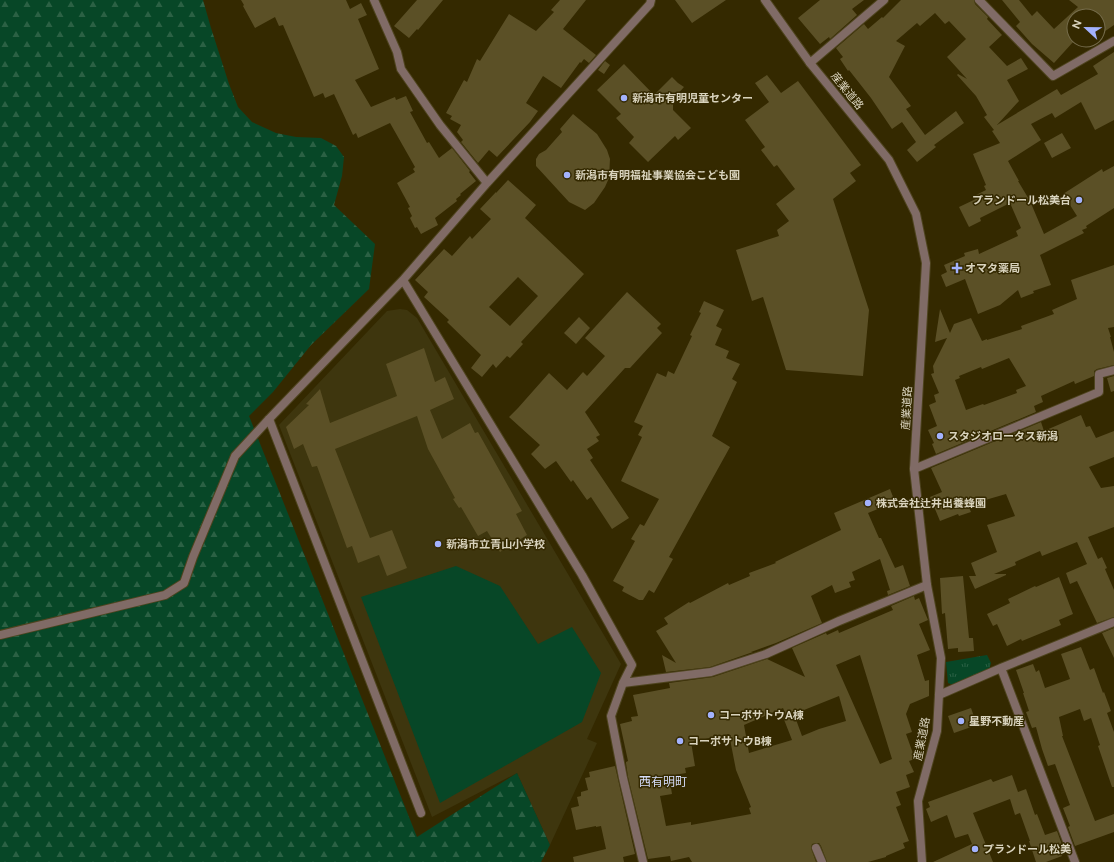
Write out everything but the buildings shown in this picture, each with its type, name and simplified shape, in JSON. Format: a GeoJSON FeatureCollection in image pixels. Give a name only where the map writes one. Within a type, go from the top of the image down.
{"type":"FeatureCollection","features":[{"type":"Feature","properties":{"kind":"street"},"geometry":{"type":"LineString","coordinates":[[374,0],[397,52],[401,69],[440,125],[487,183]]}},
{"type":"Feature","properties":{"kind":"street"},"geometry":{"type":"LineString","coordinates":[[0,634],[165,595],[184,583],[193,557],[235,456],[403,280],[487,183],[650,4],[651,0]]}},
{"type":"Feature","properties":{"kind":"street","name":"産業道路"},"geometry":{"type":"LineString","coordinates":[[765,0],[810,63],[889,160],[916,214],[926,263],[914,469],[927,585],[941,658],[937,731],[918,801],[922,862]]}},
{"type":"Feature","properties":{"kind":"street"},"geometry":{"type":"LineString","coordinates":[[810,63],[884,0]]}},
{"type":"Feature","properties":{"kind":"street"},"geometry":{"type":"LineString","coordinates":[[979,0],[1053,76],[1114,41]]}},
{"type":"Feature","properties":{"kind":"street"},"geometry":{"type":"LineString","coordinates":[[403,280],[582,575],[632,665],[623,683],[611,716],[623,778],[643,862]]}},
{"type":"Feature","properties":{"kind":"street"},"geometry":{"type":"LineString","coordinates":[[914,469],[1100,392],[1099,374],[1114,370]]}},
{"type":"Feature","properties":{"kind":"street"},"geometry":{"type":"LineString","coordinates":[[269,419],[421,813]]}},
{"type":"Feature","properties":{"kind":"street"},"geometry":{"type":"LineString","coordinates":[[623,683],[711,672],[766,654],[839,621],[927,585]]}},
{"type":"Feature","properties":{"kind":"street"},"geometry":{"type":"LineString","coordinates":[[939,695],[1114,622]]}},
{"type":"Feature","properties":{"kind":"street"},"geometry":{"type":"LineString","coordinates":[[1001,668],[1075,862]]}},
{"type":"Feature","properties":{"kind":"street"},"geometry":{"type":"LineString","coordinates":[[816,848],[822,862]]}},
{"type":"Feature","properties":{"kind":"shaded area","name":"新潟市立青山小学校"},"geometry":{"type":"Polygon","coordinates":[[[400,309],[407,310],[417,318],[621,664],[587,739],[597,743],[550,845],[517,773],[432,817],[279,425],[387,311],[400,309]]]}},
{"type":"Feature","properties":{"kind":"green space"},"geometry":{"type":"Polygon","coordinates":[[[0,0],[203,0],[229,84],[238,107],[252,122],[276,133],[296,137],[321,138],[336,146],[344,157],[342,176],[334,205],[375,244],[369,289],[311,345],[273,392],[249,416],[417,837],[517,773],[550,845],[541,862],[0,862],[0,0]]]}},
{"type":"Feature","properties":{"kind":"green space"},"geometry":{"type":"Polygon","coordinates":[[[456,566],[500,586],[538,644],[572,627],[601,673],[582,722],[440,803],[361,597],[456,566]]]}},
{"type":"Feature","properties":{"kind":"green space"},"geometry":{"type":"Polygon","coordinates":[[[987,655],[991,663],[989,670],[953,685],[948,683],[946,662],[987,655]]]}},
{"type":"Feature","properties":{"kind":"place","name":"新潟市有明児童センター"},"geometry":{"type":"Point","coordinates":[624,98]}},
{"type":"Feature","properties":{"kind":"place","name":"新潟市有明福祉事業協会こども園"},"geometry":{"type":"Point","coordinates":[567,175]}},
{"type":"Feature","properties":{"kind":"place","name":"プランドール松美台"},"geometry":{"type":"Point","coordinates":[1079,200]}},
{"type":"Feature","properties":{"kind":"place","name":"オマタ薬局"},"geometry":{"type":"Point","coordinates":[957,268]}},
{"type":"Feature","properties":{"kind":"place","name":"スタジオロータス新潟"},"geometry":{"type":"Point","coordinates":[940,436]}},
{"type":"Feature","properties":{"kind":"place","name":"株式会社辻井出養蜂園"},"geometry":{"type":"Point","coordinates":[868,503]}},
{"type":"Feature","properties":{"kind":"place","name":"新潟市立青山小学校"},"geometry":{"type":"Point","coordinates":[438,544]}},
{"type":"Feature","properties":{"kind":"place","name":"コーポサトウA棟"},"geometry":{"type":"Point","coordinates":[711,715]}},
{"type":"Feature","properties":{"kind":"place","name":"星野不動産"},"geometry":{"type":"Point","coordinates":[961,721]}},
{"type":"Feature","properties":{"kind":"place","name":"コーポサトウB棟"},"geometry":{"type":"Point","coordinates":[680,741]}},
{"type":"Feature","properties":{"kind":"place","name":"プランドール松美"},"geometry":{"type":"Point","coordinates":[975,849]}},
{"type":"Feature","properties":{"kind":"district","name":"西有明町"},"geometry":{"type":"Point","coordinates":[663,782]}}]}
